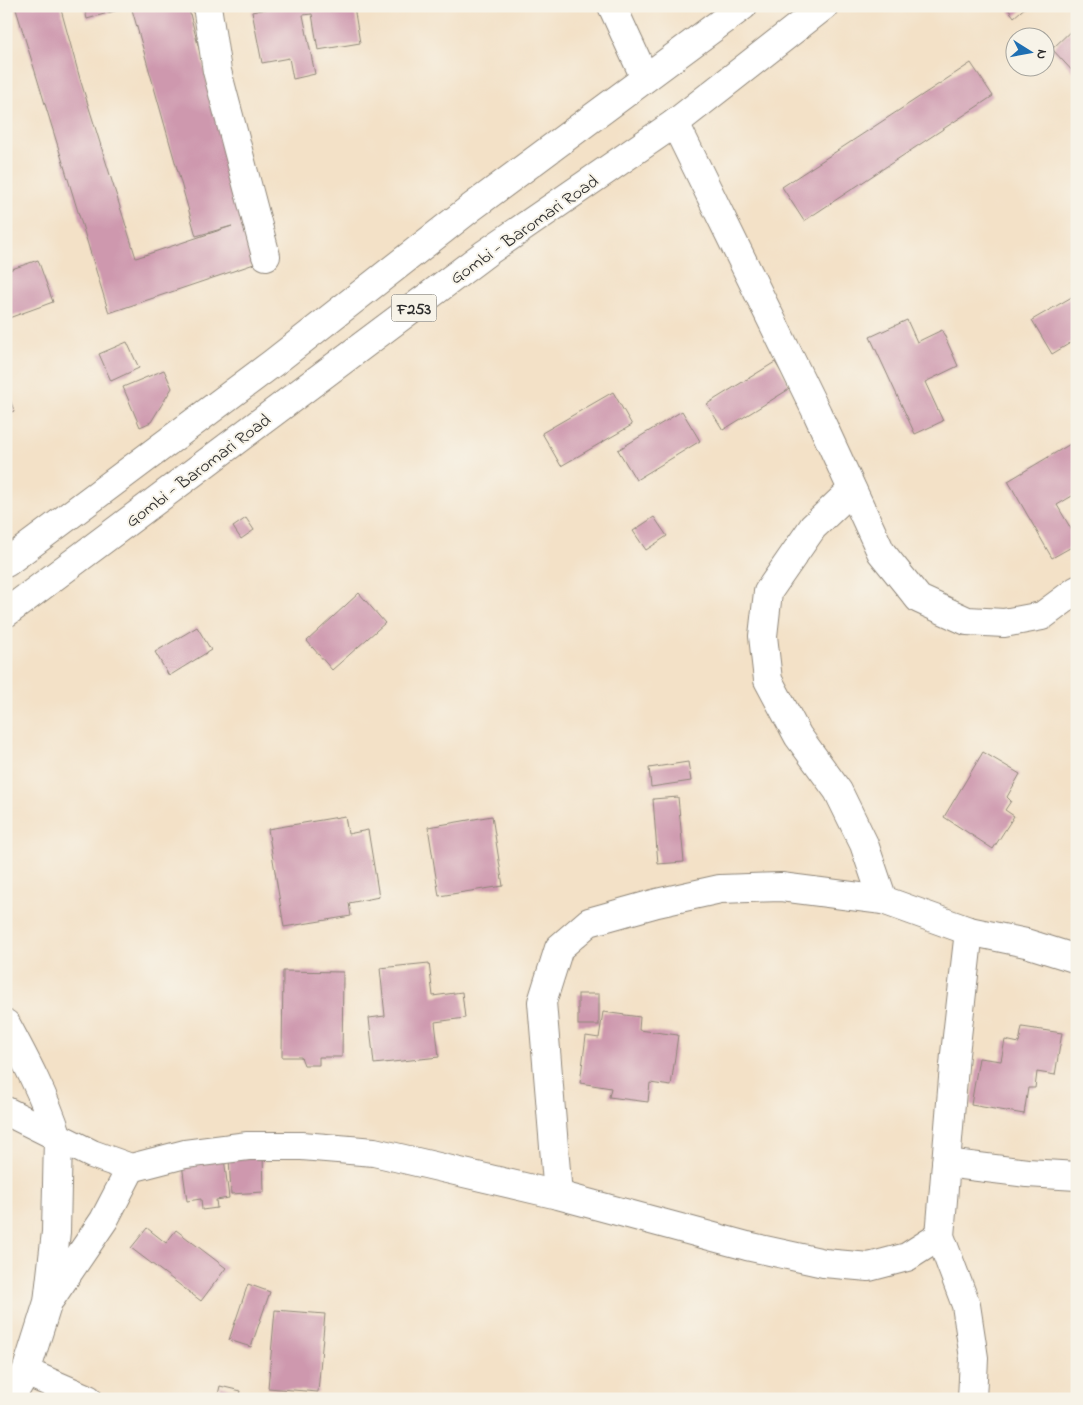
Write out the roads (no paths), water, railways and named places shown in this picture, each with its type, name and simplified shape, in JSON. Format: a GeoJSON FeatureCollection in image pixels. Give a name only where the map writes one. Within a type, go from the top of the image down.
{"type":"FeatureCollection","features":[{"type":"Feature","properties":{"kind":"street"},"geometry":{"type":"LineString","coordinates":[[207,6],[217,71],[266,256]]}},
{"type":"Feature","properties":{"kind":"street"},"geometry":{"type":"LineString","coordinates":[[612,6],[645,78]]}},
{"type":"Feature","properties":{"kind":"street","name":"F253"},"geometry":{"type":"LineString","coordinates":[[6,563],[273,363],[472,207],[743,6]]}},
{"type":"Feature","properties":{"kind":"street","name":"Gombi - Baromari Road"},"geometry":{"type":"LineString","coordinates":[[6,613],[486,254],[675,123],[824,6]]}},
{"type":"Feature","properties":{"kind":"street"},"geometry":{"type":"LineString","coordinates":[[675,123],[816,413],[881,552],[919,599],[967,621],[1004,623],[1042,616],[1077,590]]}},
{"type":"Feature","properties":{"kind":"street"},"geometry":{"type":"LineString","coordinates":[[852,490],[813,527],[768,592],[763,636],[768,680],[798,736],[838,791],[864,844],[883,900]]}},
{"type":"Feature","properties":{"kind":"street"},"geometry":{"type":"LineString","coordinates":[[558,1195],[542,1002],[560,948],[589,922],[657,903],[720,889],[781,887],[883,900],[969,931],[1026,943],[1077,959]]}},
{"type":"Feature","properties":{"kind":"street"},"geometry":{"type":"LineString","coordinates":[[969,931],[955,1054],[940,1236],[966,1305],[974,1358],[972,1399]]}},
{"type":"Feature","properties":{"kind":"street"},"geometry":{"type":"LineString","coordinates":[[6,1024],[50,1113],[58,1138],[56,1232],[48,1302],[26,1372],[10,1399]]}},
{"type":"Feature","properties":{"kind":"street"},"geometry":{"type":"LineString","coordinates":[[6,1111],[92,1154],[131,1168],[185,1154],[248,1146],[302,1146],[374,1152],[558,1195],[738,1244],[824,1263],[869,1267],[907,1256],[940,1236]]}},
{"type":"Feature","properties":{"kind":"street"},"geometry":{"type":"LineString","coordinates":[[946,1163],[1027,1173],[1077,1176]]}},
{"type":"Feature","properties":{"kind":"street"},"geometry":{"type":"LineString","coordinates":[[48,1302],[104,1220],[131,1168]]}},
{"type":"Feature","properties":{"kind":"street"},"geometry":{"type":"LineString","coordinates":[[26,1372],[88,1399]]}}]}
